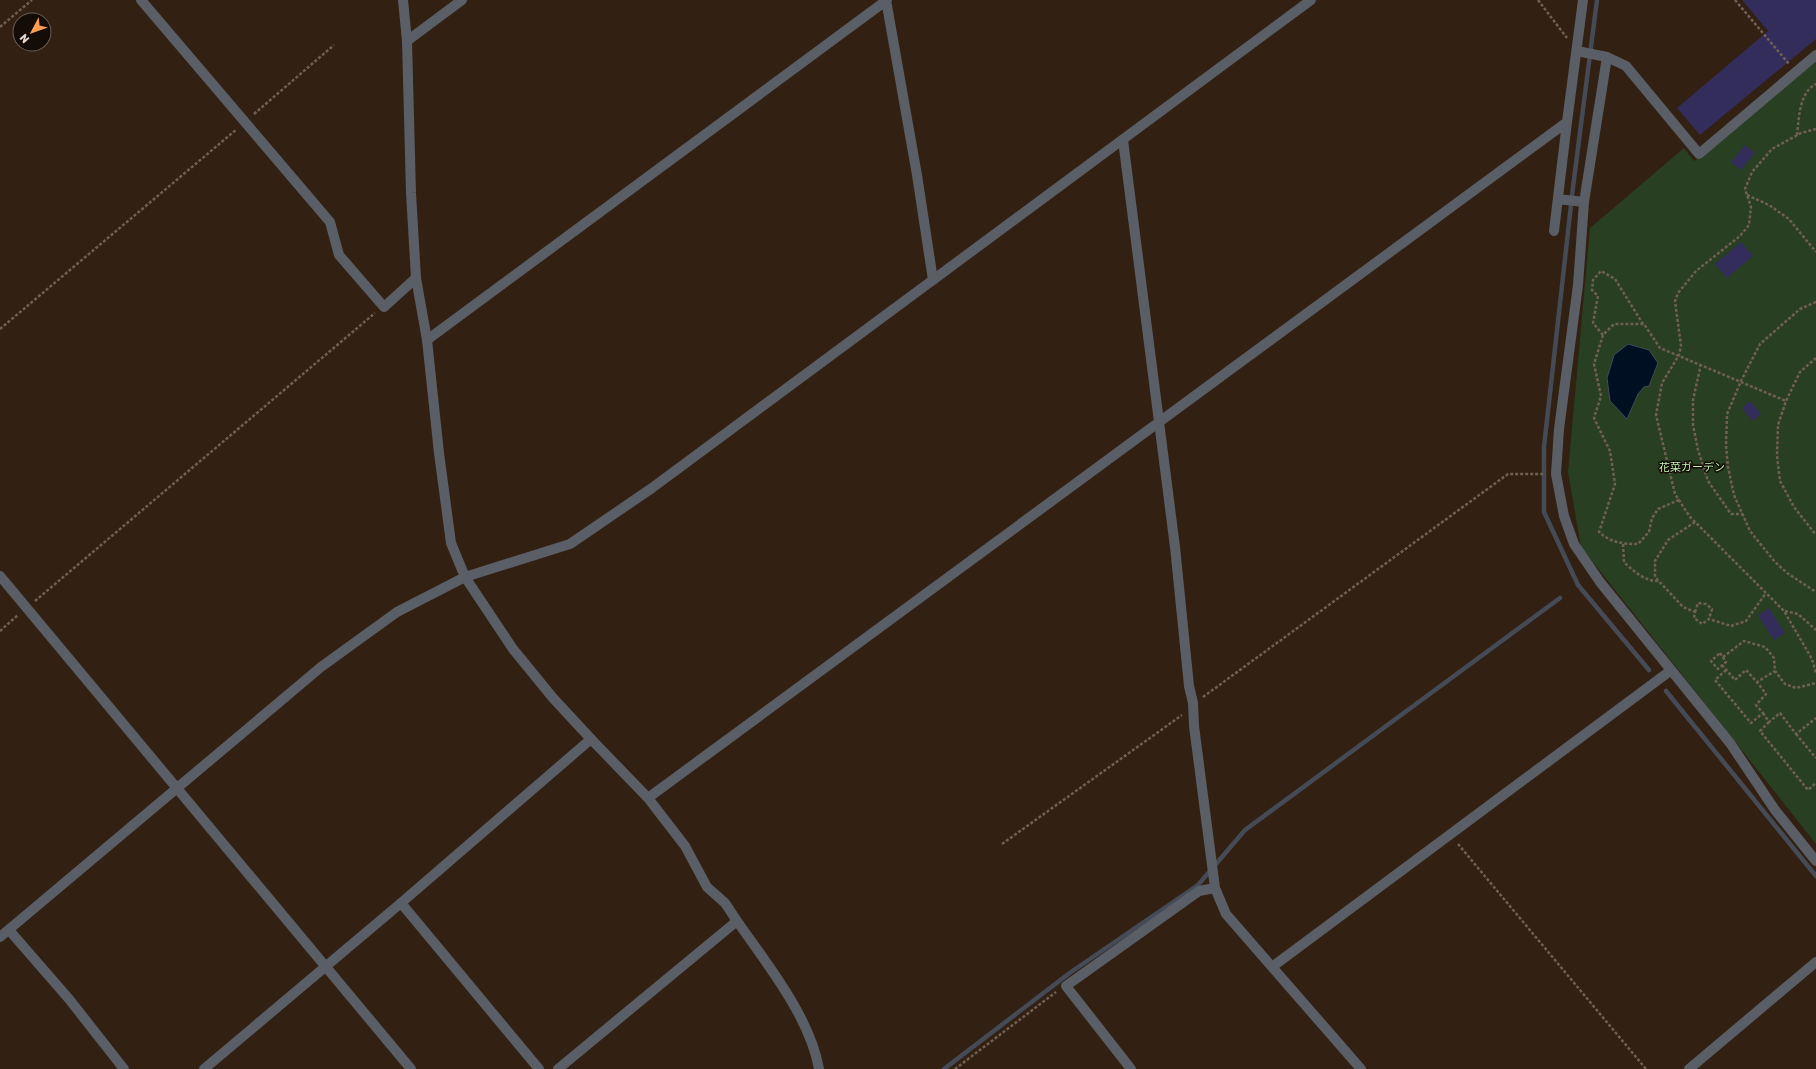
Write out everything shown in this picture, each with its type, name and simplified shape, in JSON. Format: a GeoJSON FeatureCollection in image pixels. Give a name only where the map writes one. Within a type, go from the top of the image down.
{"type":"FeatureCollection","features":[{"type":"Feature","properties":{"kind":"street"},"geometry":{"type":"LineString","coordinates":[[142,0],[330,222],[339,255],[384,307],[416,278]]}},
{"type":"Feature","properties":{"kind":"street"},"geometry":{"type":"LineString","coordinates":[[403,0],[407,41],[411,193],[416,278],[427,340],[438,453],[451,544],[465,577],[513,649],[553,698],[648,798],[685,846],[707,887],[725,903],[792,1002],[808,1030],[819,1069]]}},
{"type":"Feature","properties":{"kind":"street"},"geometry":{"type":"LineString","coordinates":[[407,41],[462,0]]}},
{"type":"Feature","properties":{"kind":"street"},"geometry":{"type":"LineString","coordinates":[[427,340],[886,0],[918,175],[933,280]]}},
{"type":"Feature","properties":{"kind":"street"},"geometry":{"type":"LineString","coordinates":[[0,937],[320,667],[397,612],[465,577],[570,544],[652,488],[1311,0]]}},
{"type":"Feature","properties":{"kind":"street"},"geometry":{"type":"LineString","coordinates":[[1554,231],[1565,200],[1567,122],[1583,0]]}},
{"type":"Feature","properties":{"kind":"street"},"geometry":{"type":"LineString","coordinates":[[1576,51],[1603,56],[1626,66],[1699,154],[1816,55]]}},
{"type":"Feature","properties":{"kind":"street"},"geometry":{"type":"LineString","coordinates":[[1603,56],[1584,202],[1578,285],[1559,429],[1556,474],[1564,516],[1574,544],[1600,582],[1641,631],[1670,671],[1730,743],[1775,810],[1816,861]]}},
{"type":"Feature","properties":{"kind":"street"},"geometry":{"type":"LineString","coordinates":[[648,798],[1567,122]]}},
{"type":"Feature","properties":{"kind":"street"},"geometry":{"type":"LineString","coordinates":[[1123,140],[1175,547],[1189,686],[1193,703],[1194,726],[1215,888],[1226,914],[1361,1069]]}},
{"type":"Feature","properties":{"kind":"street"},"geometry":{"type":"LineString","coordinates":[[1565,200],[1584,202]]}},
{"type":"Feature","properties":{"kind":"street"},"geometry":{"type":"LineString","coordinates":[[0,576],[411,1069]]}},
{"type":"Feature","properties":{"kind":"street"},"geometry":{"type":"LineString","coordinates":[[1272,967],[1670,671]]}},
{"type":"Feature","properties":{"kind":"street"},"geometry":{"type":"LineString","coordinates":[[204,1069],[401,903],[591,739]]}},
{"type":"Feature","properties":{"kind":"street"},"geometry":{"type":"LineString","coordinates":[[1131,1069],[1066,986],[1199,891],[1215,888]]}},
{"type":"Feature","properties":{"kind":"street"},"geometry":{"type":"LineString","coordinates":[[401,903],[539,1069]]}},
{"type":"Feature","properties":{"kind":"street"},"geometry":{"type":"LineString","coordinates":[[558,1069],[737,921]]}},
{"type":"Feature","properties":{"kind":"street"},"geometry":{"type":"LineString","coordinates":[[9,930],[69,999],[124,1069]]}},
{"type":"Feature","properties":{"kind":"street"},"geometry":{"type":"LineString","coordinates":[[1689,1069],[1816,962]]}},
{"type":"Feature","properties":{"kind":"path"},"geometry":{"type":"LineString","coordinates":[[0,27],[32,0]]}},
{"type":"Feature","properties":{"kind":"path"},"geometry":{"type":"LineString","coordinates":[[1538,0],[1576,51]]}},
{"type":"Feature","properties":{"kind":"path"},"geometry":{"type":"LineString","coordinates":[[1735,0],[1796,72]]}},
{"type":"Feature","properties":{"kind":"path"},"geometry":{"type":"LineString","coordinates":[[0,328],[245,122],[334,45]]}},
{"type":"Feature","properties":{"kind":"path"},"geometry":{"type":"LineString","coordinates":[[1797,135],[1802,100],[1813,85],[1816,84]]}},
{"type":"Feature","properties":{"kind":"path"},"geometry":{"type":"LineString","coordinates":[[1816,130],[1797,135],[1772,149],[1757,166],[1752,172],[1746,189],[1750,207],[1749,225],[1740,236],[1696,271],[1678,293],[1675,301],[1681,346],[1679,355],[1662,383],[1656,415],[1675,494],[1695,522],[1784,610],[1812,659],[1816,672]]}},
{"type":"Feature","properties":{"kind":"path"},"geometry":{"type":"LineString","coordinates":[[1747,195],[1768,205],[1789,219],[1816,252]]}},
{"type":"Feature","properties":{"kind":"path"},"geometry":{"type":"LineString","coordinates":[[1604,335],[1593,323],[1598,296],[1592,290],[1593,280],[1600,271],[1616,279],[1660,348],[1786,401]]}},
{"type":"Feature","properties":{"kind":"path"},"geometry":{"type":"LineString","coordinates":[[1816,302],[1800,310],[1760,344],[1741,381],[1727,414],[1726,446],[1728,468],[1734,495],[1750,531],[1775,562],[1787,573],[1816,592]]}},
{"type":"Feature","properties":{"kind":"path"},"geometry":{"type":"LineString","coordinates":[[0,631],[384,307]]}},
{"type":"Feature","properties":{"kind":"path"},"geometry":{"type":"LineString","coordinates":[[1644,324],[1614,324],[1604,335],[1594,364],[1601,396],[1594,418],[1610,452],[1615,484],[1600,532],[1607,539],[1623,544],[1638,544],[1649,532],[1652,518],[1658,509],[1679,500]]}},
{"type":"Feature","properties":{"kind":"path"},"geometry":{"type":"LineString","coordinates":[[1816,358],[1800,372],[1786,401],[1778,425],[1777,456],[1780,481],[1794,507],[1816,535]]}},
{"type":"Feature","properties":{"kind":"path"},"geometry":{"type":"LineString","coordinates":[[1701,364],[1693,400],[1693,425],[1698,450],[1708,481],[1731,514],[1743,514]]}},
{"type":"Feature","properties":{"kind":"path"},"geometry":{"type":"LineString","coordinates":[[1002,844],[1188,711],[1193,703],[1212,692],[1508,474],[1556,474]]}},
{"type":"Feature","properties":{"kind":"path"},"geometry":{"type":"LineString","coordinates":[[1695,522],[1668,540],[1655,561],[1655,577],[1683,607],[1695,612]]}},
{"type":"Feature","properties":{"kind":"path"},"geometry":{"type":"LineString","coordinates":[[1623,544],[1624,562],[1632,570],[1654,581],[1659,581]]}},
{"type":"Feature","properties":{"kind":"path"},"geometry":{"type":"LineString","coordinates":[[1709,619],[1731,626],[1746,621],[1766,593]]}},
{"type":"Feature","properties":{"kind":"path"},"geometry":{"type":"LineString","coordinates":[[1698,603],[1706,604],[1712,609],[1709,619],[1702,624],[1694,618],[1695,612],[1698,603]]}},
{"type":"Feature","properties":{"kind":"path"},"geometry":{"type":"LineString","coordinates":[[1784,610],[1798,614],[1816,630]]}},
{"type":"Feature","properties":{"kind":"path"},"geometry":{"type":"LineString","coordinates":[[1723,657],[1744,641],[1756,643],[1765,647],[1774,658],[1775,671],[1785,684],[1796,688],[1816,683]]}},
{"type":"Feature","properties":{"kind":"path"},"geometry":{"type":"LineString","coordinates":[[1720,653],[1723,657],[1726,662],[1718,669],[1711,661],[1720,653]]}},
{"type":"Feature","properties":{"kind":"path"},"geometry":{"type":"LineString","coordinates":[[1722,665],[1734,680],[1746,670],[1757,682],[1766,694],[1756,705],[1769,722]]}},
{"type":"Feature","properties":{"kind":"path"},"geometry":{"type":"LineString","coordinates":[[1726,670],[1715,680],[1751,723],[1763,713]]}},
{"type":"Feature","properties":{"kind":"path"},"geometry":{"type":"LineString","coordinates":[[1757,682],[1775,671]]}},
{"type":"Feature","properties":{"kind":"path"},"geometry":{"type":"LineString","coordinates":[[1816,758],[1780,713],[1760,731],[1808,790],[1816,783]]}},
{"type":"Feature","properties":{"kind":"path"},"geometry":{"type":"LineString","coordinates":[[1796,734],[1816,718]]}},
{"type":"Feature","properties":{"kind":"path"},"geometry":{"type":"LineString","coordinates":[[1450,835],[1646,1069]]}},
{"type":"Feature","properties":{"kind":"green space","name":"花菜ガーデン"},"geometry":{"type":"Polygon","coordinates":[[[1816,60],[1816,844],[1581,547],[1568,472],[1590,228],[1684,148],[1694,161],[1816,60]]]}},
{"type":"Feature","properties":{"kind":"water"},"geometry":{"type":"Polygon","coordinates":[[[1628,344],[1649,350],[1658,363],[1649,386],[1644,387],[1638,394],[1627,419],[1610,401],[1607,378],[1614,355],[1628,344]]]}},
{"type":"Feature","properties":{"kind":"building"},"geometry":{"type":"Polygon","coordinates":[[[1742,0],[1816,0],[1816,39],[1700,135],[1677,108],[1768,31],[1742,0]]]}},
{"type":"Feature","properties":{"kind":"building"},"geometry":{"type":"Polygon","coordinates":[[[1745,145],[1755,153],[1741,170],[1731,162],[1745,145]]]}},
{"type":"Feature","properties":{"kind":"building"},"geometry":{"type":"Polygon","coordinates":[[[1741,242],[1753,256],[1727,278],[1715,264],[1741,242]]]}},
{"type":"Feature","properties":{"kind":"building"},"geometry":{"type":"Polygon","coordinates":[[[1750,401],[1761,414],[1752,421],[1742,408],[1750,401]]]}},
{"type":"Feature","properties":{"kind":"building"},"geometry":{"type":"Polygon","coordinates":[[[1769,608],[1785,633],[1774,640],[1758,615],[1769,608]]]}},
{"type":"Feature","properties":{"kind":"waterway"},"geometry":{"type":"LineString","coordinates":[[1597,0],[1573,187],[1544,447],[1544,512],[1578,585],[1649,670]]}},
{"type":"Feature","properties":{"kind":"waterway"},"geometry":{"type":"LineString","coordinates":[[944,1069],[1071,972],[1198,885],[1245,830],[1560,598]]}},
{"type":"Feature","properties":{"kind":"waterway"},"geometry":{"type":"LineString","coordinates":[[1666,691],[1816,876]]}}]}
